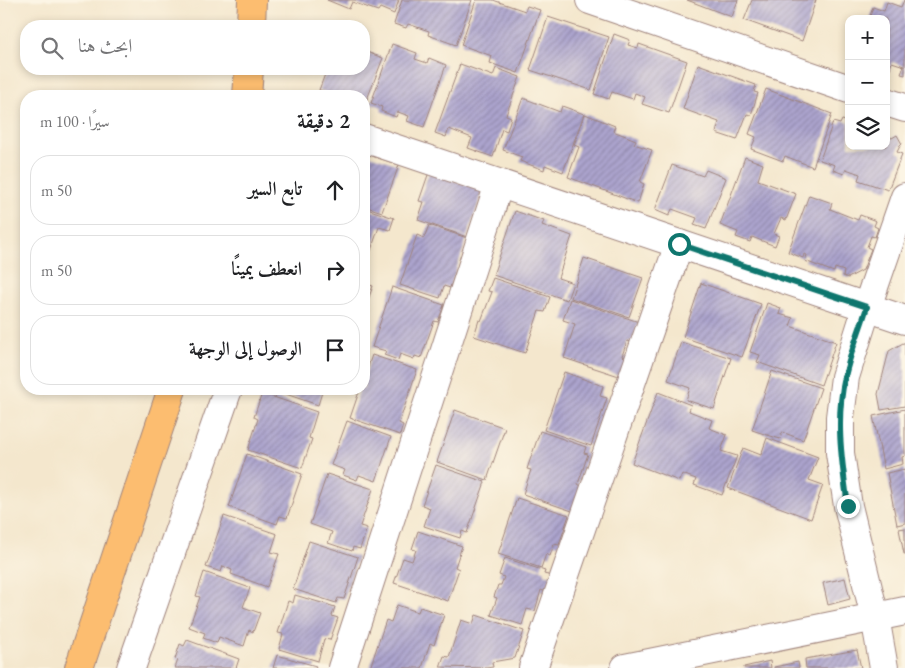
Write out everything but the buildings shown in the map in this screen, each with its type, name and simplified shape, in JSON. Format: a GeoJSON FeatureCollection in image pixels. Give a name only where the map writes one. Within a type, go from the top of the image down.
{"type":"FeatureCollection","features":[{"type":"Feature","properties":{"kind":"main road"},"geometry":{"type":"LineString","coordinates":[[251,20],[252,0]]}},
{"type":"Feature","properties":{"kind":"main road"},"geometry":{"type":"LineString","coordinates":[[247,90],[249,75]]}},
{"type":"Feature","properties":{"kind":"main road"},"geometry":{"type":"LineString","coordinates":[[79,668],[170,395]]}},
{"type":"Feature","properties":{"kind":"street"},"geometry":{"type":"LineString","coordinates":[[590,0],[845,88]]}},
{"type":"Feature","properties":{"kind":"street"},"geometry":{"type":"LineString","coordinates":[[890,103],[905,108]]}},
{"type":"Feature","properties":{"kind":"street"},"geometry":{"type":"LineString","coordinates":[[370,140],[905,320]]}},
{"type":"Feature","properties":{"kind":"street"},"geometry":{"type":"LineString","coordinates":[[342,668],[499,184]]}},
{"type":"Feature","properties":{"kind":"street"},"geometry":{"type":"LineString","coordinates":[[884,668],[875,617],[848,506],[840,453],[840,416],[845,377],[905,197]]}},
{"type":"Feature","properties":{"kind":"street"},"geometry":{"type":"LineString","coordinates":[[534,668],[679,244]]}},
{"type":"Feature","properties":{"kind":"street"},"geometry":{"type":"LineString","coordinates":[[131,668],[226,395]]}},
{"type":"Feature","properties":{"kind":"street"},"geometry":{"type":"LineString","coordinates":[[625,668],[905,611]]}},
{"type":"Feature","properties":{"kind":"route"},"geometry":{"type":"LineString","coordinates":[[679,244],[867,307],[845,377],[840,416],[840,453],[848,506]]}}]}
